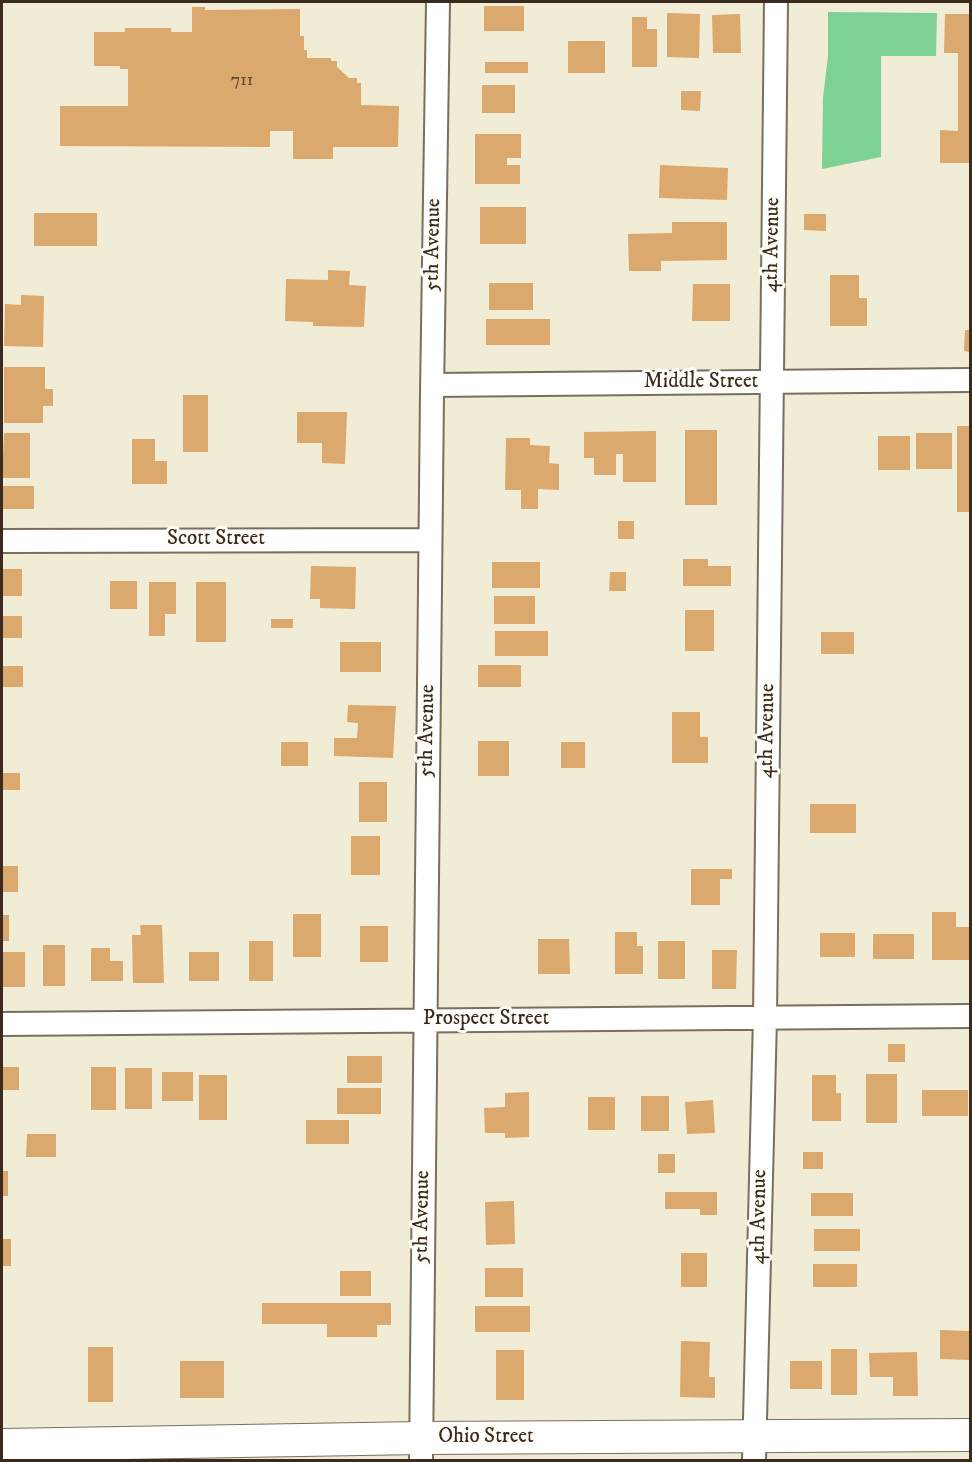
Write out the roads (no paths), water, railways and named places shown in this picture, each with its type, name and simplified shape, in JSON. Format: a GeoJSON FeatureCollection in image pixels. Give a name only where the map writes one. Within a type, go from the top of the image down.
{"type":"FeatureCollection","features":[{"type":"Feature","properties":{"kind":"street","name":"5th Avenue"},"geometry":{"type":"LineString","coordinates":[[421,1449],[438,2]]}},
{"type":"Feature","properties":{"kind":"street","name":"4th Avenue"},"geometry":{"type":"LineString","coordinates":[[754,1449],[765,1017],[776,2]]}},
{"type":"Feature","properties":{"kind":"street","name":"Middle Street"},"geometry":{"type":"LineString","coordinates":[[432,385],[970,380]]}},
{"type":"Feature","properties":{"kind":"street","name":"Scott Street"},"geometry":{"type":"LineString","coordinates":[[2,541],[430,540]]}},
{"type":"Feature","properties":{"kind":"street","name":"Prospect Street"},"geometry":{"type":"LineString","coordinates":[[2,1024],[970,1016]]}},
{"type":"Feature","properties":{"kind":"street","name":"Ohio Street"},"geometry":{"type":"LineString","coordinates":[[2,1445],[754,1449],[970,1436]]}}]}
